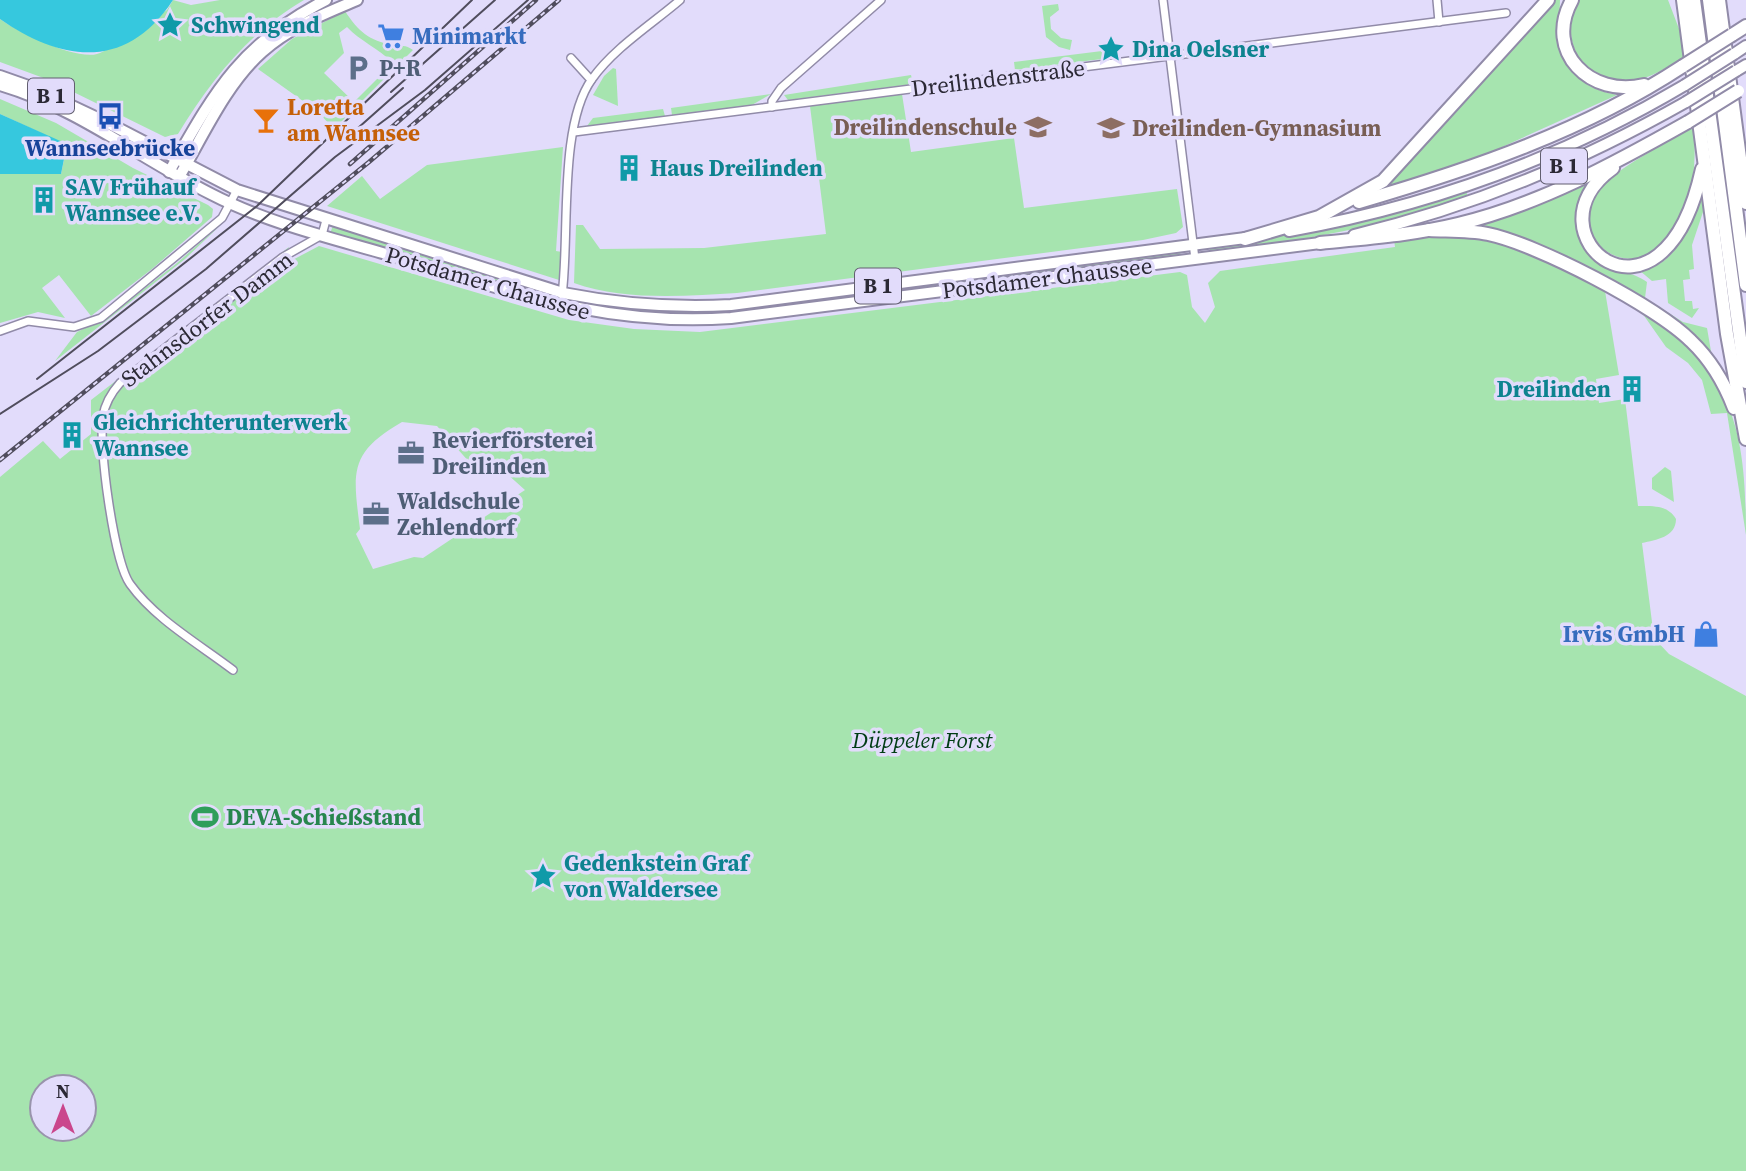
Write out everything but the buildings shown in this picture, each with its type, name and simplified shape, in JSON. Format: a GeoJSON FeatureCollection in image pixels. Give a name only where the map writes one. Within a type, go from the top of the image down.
{"type":"FeatureCollection","features":[{"type":"Feature","properties":{"kind":"highway"},"geometry":{"type":"LineString","coordinates":[[1339,208],[1399,167],[1548,0]]}},
{"type":"Feature","properties":{"kind":"highway"},"geometry":{"type":"LineString","coordinates":[[1572,0],[1565,19],[1564,35],[1571,58],[1587,77],[1608,87],[1628,88],[1651,83],[1678,69]]}},
{"type":"Feature","properties":{"kind":"highway"},"geometry":{"type":"LineString","coordinates":[[1673,0],[1690,48]]}},
{"type":"Feature","properties":{"kind":"highway"},"geometry":{"type":"LineString","coordinates":[[1683,0],[1745,436]]}},
{"type":"Feature","properties":{"kind":"highway"},"geometry":{"type":"LineString","coordinates":[[1694,0],[1746,382]]}},
{"type":"Feature","properties":{"kind":"highway"},"geometry":{"type":"LineString","coordinates":[[1709,0],[1746,285]]}},
{"type":"Feature","properties":{"kind":"highway"},"geometry":{"type":"LineString","coordinates":[[1721,0],[1722,21],[1739,93],[1746,148]]}},
{"type":"Feature","properties":{"kind":"highway"},"geometry":{"type":"LineString","coordinates":[[1245,239],[1496,159],[1582,122],[1678,69],[1746,26]]}},
{"type":"Feature","properties":{"kind":"highway"},"geometry":{"type":"LineString","coordinates":[[1320,243],[1429,230],[1462,223],[1527,200],[1642,148],[1739,93]]}},
{"type":"Feature","properties":{"kind":"highway"},"geometry":{"type":"LineString","coordinates":[[1739,93],[1746,203]]}},
{"type":"Feature","properties":{"kind":"highway"},"geometry":{"type":"LineString","coordinates":[[1642,148],[1593,185],[1582,208],[1583,228],[1591,246],[1606,259],[1622,265],[1650,262],[1673,242],[1693,205],[1704,160]]}},
{"type":"Feature","properties":{"kind":"highway"},"geometry":{"type":"LineString","coordinates":[[1429,230],[1487,234],[1528,246],[1659,316],[1690,339],[1715,367],[1745,436]]}},
{"type":"Feature","properties":{"kind":"main road"},"geometry":{"type":"LineString","coordinates":[[174,175],[186,166],[196,137],[225,80],[255,46],[286,22],[330,3],[357,0]]}},
{"type":"Feature","properties":{"kind":"main road","name":"Potsdamer Chaussee"},"geometry":{"type":"LineString","coordinates":[[326,220],[563,293],[651,306],[731,305],[1245,239],[1384,211],[1477,184],[1578,143],[1685,85],[1746,46]]}},
{"type":"Feature","properties":{"kind":"main road","name":"Potsdamer Chaussee"},"geometry":{"type":"LineString","coordinates":[[321,235],[560,306],[636,318],[731,318],[1320,243],[1434,214],[1522,184],[1609,145],[1741,68]]}},
{"type":"Feature","properties":{"kind":"main road","name":"B 1"},"geometry":{"type":"LineString","coordinates":[[0,76],[34,88],[237,190],[326,220]]}},
{"type":"Feature","properties":{"kind":"main road","name":"B 1"},"geometry":{"type":"LineString","coordinates":[[0,85],[68,113],[174,175],[230,204],[321,235]]}},
{"type":"Feature","properties":{"kind":"main road"},"geometry":{"type":"LineString","coordinates":[[174,175],[176,160],[196,137]]}},
{"type":"Feature","properties":{"kind":"street"},"geometry":{"type":"LineString","coordinates":[[560,306],[574,132],[591,80],[607,62],[680,0]]}},
{"type":"Feature","properties":{"kind":"street"},"geometry":{"type":"LineString","coordinates":[[772,107],[772,101],[781,88],[881,0]]}},
{"type":"Feature","properties":{"kind":"street"},"geometry":{"type":"LineString","coordinates":[[1163,0],[1195,259]]}},
{"type":"Feature","properties":{"kind":"street"},"geometry":{"type":"LineString","coordinates":[[1437,0],[1439,22]]}},
{"type":"Feature","properties":{"kind":"street","name":"Dreilindenstraße"},"geometry":{"type":"LineString","coordinates":[[574,132],[1506,13]]}},
{"type":"Feature","properties":{"kind":"street"},"geometry":{"type":"LineString","coordinates":[[571,58],[591,80]]}},
{"type":"Feature","properties":{"kind":"street"},"geometry":{"type":"LineString","coordinates":[[0,331],[29,321],[74,327],[89,324],[164,269],[222,218],[237,190]]}},
{"type":"Feature","properties":{"kind":"street"},"geometry":{"type":"LineString","coordinates":[[321,235],[326,220]]}},
{"type":"Feature","properties":{"kind":"street","name":"Stahnsdorfer Damm"},"geometry":{"type":"LineString","coordinates":[[233,670],[145,602],[127,581],[116,550],[103,415],[114,389],[120,383],[284,257],[321,235]]}},
{"type":"Feature","properties":{"kind":"green space"},"geometry":{"type":"Polygon","coordinates":[[[173,0],[191,5],[220,0],[304,0],[248,42],[204,94],[178,134],[165,137],[49,80],[0,62],[0,19],[61,49],[87,55],[97,54],[122,41],[167,10],[173,0]]]}},
{"type":"Feature","properties":{"kind":"green space"},"geometry":{"type":"Polygon","coordinates":[[[1554,0],[1560,0],[1560,33],[1567,61],[1574,73],[1585,83],[1617,95],[1469,162],[1386,187],[1554,0]]]}},
{"type":"Feature","properties":{"kind":"green space"},"geometry":{"type":"Polygon","coordinates":[[[1578,0],[1668,0],[1681,34],[1684,57],[1656,73],[1633,81],[1609,80],[1596,75],[1577,55],[1572,42],[1572,14],[1578,0]]]}},
{"type":"Feature","properties":{"kind":"green space"},"geometry":{"type":"Polygon","coordinates":[[[1058,4],[1059,10],[1050,17],[1051,29],[1061,38],[1072,40],[1070,50],[1059,47],[1046,37],[1042,6],[1058,4]]]}},
{"type":"Feature","properties":{"kind":"green space"},"geometry":{"type":"Polygon","coordinates":[[[345,11],[371,38],[413,50],[334,129],[317,111],[258,69],[292,39],[345,11]],[[347,27],[339,33],[344,53],[324,73],[354,102],[393,63],[347,27]]]}},
{"type":"Feature","properties":{"kind":"green space"},"geometry":{"type":"Polygon","coordinates":[[[1118,49],[1118,57],[1015,70],[1014,62],[1118,49]]]}},
{"type":"Feature","properties":{"kind":"green space"},"geometry":{"type":"Polygon","coordinates":[[[613,68],[616,69],[618,106],[593,95],[604,76],[613,68]]]}},
{"type":"Feature","properties":{"kind":"green space"},"geometry":{"type":"Polygon","coordinates":[[[911,75],[913,84],[788,100],[784,95],[911,75]]]}},
{"type":"Feature","properties":{"kind":"green space"},"geometry":{"type":"Polygon","coordinates":[[[771,94],[752,105],[672,115],[671,108],[771,94]]]}},
{"type":"Feature","properties":{"kind":"green space"},"geometry":{"type":"Polygon","coordinates":[[[902,94],[911,152],[1014,138],[1024,208],[1177,189],[1183,227],[1176,233],[1143,240],[737,293],[634,295],[593,289],[574,283],[576,225],[583,225],[600,249],[704,248],[826,234],[810,106],[902,94]]]}},
{"type":"Feature","properties":{"kind":"green space"},"geometry":{"type":"Polygon","coordinates":[[[0,99],[56,123],[133,168],[208,205],[213,209],[212,217],[152,269],[91,316],[59,275],[42,288],[65,318],[38,312],[0,323],[0,174],[61,174],[67,145],[0,114],[0,99]]]}},
{"type":"Feature","properties":{"kind":"green space"},"geometry":{"type":"Polygon","coordinates":[[[663,109],[665,116],[587,126],[593,118],[663,109]]]}},
{"type":"Feature","properties":{"kind":"green space"},"geometry":{"type":"Polygon","coordinates":[[[1694,125],[1692,184],[1681,217],[1658,246],[1641,259],[1621,258],[1609,253],[1599,245],[1590,227],[1591,206],[1595,194],[1617,173],[1694,125]]]}},
{"type":"Feature","properties":{"kind":"green space"},"geometry":{"type":"Polygon","coordinates":[[[563,147],[556,251],[562,252],[559,280],[327,206],[362,176],[380,199],[427,165],[563,147]]]}},
{"type":"Feature","properties":{"kind":"green space"},"geometry":{"type":"Polygon","coordinates":[[[1591,179],[1584,191],[1578,215],[1580,239],[1586,250],[1607,267],[1647,282],[1645,298],[1683,322],[1707,328],[1712,357],[1599,279],[1569,262],[1507,234],[1474,225],[1591,179]]]}},
{"type":"Feature","properties":{"kind":"green space"},"geometry":{"type":"Polygon","coordinates":[[[1466,191],[1469,200],[1404,218],[1309,238],[1210,253],[1210,247],[1339,224],[1466,191]]]}},
{"type":"Feature","properties":{"kind":"green space"},"geometry":{"type":"Polygon","coordinates":[[[1701,193],[1705,206],[1692,245],[1694,269],[1689,270],[1690,279],[1683,280],[1685,301],[1692,301],[1693,309],[1699,308],[1692,318],[1668,303],[1666,279],[1652,281],[1639,270],[1652,268],[1672,253],[1687,230],[1701,193]]]}},
{"type":"Feature","properties":{"kind":"green space"},"geometry":{"type":"Polygon","coordinates":[[[228,218],[185,259],[55,361],[77,332],[108,317],[177,263],[228,218]]]}},
{"type":"Feature","properties":{"kind":"green space"},"geometry":{"type":"Polygon","coordinates":[[[333,225],[558,295],[556,302],[330,234],[333,225]]]}},
{"type":"Feature","properties":{"kind":"green space","name":"Düppeler Forst"},"geometry":{"type":"Polygon","coordinates":[[[1460,236],[1480,239],[1535,257],[1605,291],[1619,375],[1596,379],[1599,403],[1625,399],[1638,506],[1664,509],[1676,519],[1669,534],[1642,543],[1654,638],[1669,654],[1746,696],[1746,1171],[0,1171],[0,477],[43,441],[60,459],[91,434],[91,400],[289,247],[283,265],[319,246],[569,320],[634,329],[700,332],[1180,272],[1187,275],[1192,307],[1205,323],[1215,307],[1208,283],[1220,271],[1395,247],[1394,240],[1460,236]],[[402,422],[372,444],[358,466],[356,493],[360,529],[356,534],[373,569],[414,557],[423,558],[525,490],[494,462],[471,464],[437,426],[402,422]]]}},
{"type":"Feature","properties":{"kind":"green space"},"geometry":{"type":"Polygon","coordinates":[[[1180,251],[1181,257],[760,312],[687,317],[573,306],[575,299],[653,310],[1180,251]]]}},
{"type":"Feature","properties":{"kind":"green space"},"geometry":{"type":"Polygon","coordinates":[[[1640,310],[1672,333],[1696,356],[1715,380],[1728,406],[1743,464],[1746,535],[1727,413],[1711,414],[1702,380],[1688,363],[1666,347],[1640,310]]]}},
{"type":"Feature","properties":{"kind":"green space"},"geometry":{"type":"Polygon","coordinates":[[[1665,467],[1671,471],[1674,502],[1652,489],[1652,478],[1665,467]]]}},
{"type":"Feature","properties":{"kind":"water"},"geometry":{"type":"Polygon","coordinates":[[[0,0],[173,0],[155,23],[135,39],[115,48],[93,52],[70,51],[24,34],[0,19],[0,0]]]}},
{"type":"Feature","properties":{"kind":"water"},"geometry":{"type":"Polygon","coordinates":[[[0,114],[67,144],[61,174],[0,174],[0,114]]]}},
{"type":"Feature","properties":{"kind":"tram line"},"geometry":{"type":"LineString","coordinates":[[37,379],[257,206],[472,0]]}},
{"type":"Feature","properties":{"kind":"tram line"},"geometry":{"type":"LineString","coordinates":[[391,92],[495,0]]}},
{"type":"Feature","properties":{"kind":"tram line"},"geometry":{"type":"LineString","coordinates":[[0,414],[98,351],[206,269],[335,157],[425,90],[528,0]]}},
{"type":"Feature","properties":{"kind":"tram line"},"geometry":{"type":"LineString","coordinates":[[358,128],[403,88]]}},
{"type":"Feature","properties":{"kind":"railway"},"geometry":{"type":"LineString","coordinates":[[350,164],[536,0]]}},
{"type":"Feature","properties":{"kind":"railway"},"geometry":{"type":"LineString","coordinates":[[0,460],[369,162],[559,0]]}},
{"type":"Feature","properties":{"kind":"place","name":"Schwingend"},"geometry":{"type":"Point","coordinates":[170,25]}},
{"type":"Feature","properties":{"kind":"place","name":"Minimarkt"},"geometry":{"type":"Point","coordinates":[391,36]}},
{"type":"Feature","properties":{"kind":"place","name":"Dina Oelsner"},"geometry":{"type":"Point","coordinates":[1111,49]}},
{"type":"Feature","properties":{"kind":"place","name":"P+R"},"geometry":{"type":"Point","coordinates":[358,68]}},
{"type":"Feature","properties":{"kind":"place","name":"Wannseebrücke"},"geometry":{"type":"Point","coordinates":[110,116]}},
{"type":"Feature","properties":{"kind":"place","name":"Loretta am Wannsee"},"geometry":{"type":"Point","coordinates":[266,120]}},
{"type":"Feature","properties":{"kind":"place","name":"Dreilindenschule"},"geometry":{"type":"Point","coordinates":[1038,127]}},
{"type":"Feature","properties":{"kind":"place","name":"Dreilinden-Gymnasium"},"geometry":{"type":"Point","coordinates":[1111,128]}},
{"type":"Feature","properties":{"kind":"place","name":"Haus Dreilinden"},"geometry":{"type":"Point","coordinates":[629,168]}},
{"type":"Feature","properties":{"kind":"place","name":"SAV Frühauf Wannsee e.V."},"geometry":{"type":"Point","coordinates":[44,200]}},
{"type":"Feature","properties":{"kind":"place","name":"Dreilinden"},"geometry":{"type":"Point","coordinates":[1632,389]}},
{"type":"Feature","properties":{"kind":"place","name":"Gleichrichterunterwerk Wannsee"},"geometry":{"type":"Point","coordinates":[72,435]}},
{"type":"Feature","properties":{"kind":"place","name":"Revierförsterei Dreilinden"},"geometry":{"type":"Point","coordinates":[411,453]}},
{"type":"Feature","properties":{"kind":"place","name":"Waldschule Zehlendorf"},"geometry":{"type":"Point","coordinates":[376,514]}},
{"type":"Feature","properties":{"kind":"place","name":"Irvis GmbH"},"geometry":{"type":"Point","coordinates":[1706,634]}},
{"type":"Feature","properties":{"kind":"place","name":"DEVA-Schießstand"},"geometry":{"type":"Point","coordinates":[205,817]}},
{"type":"Feature","properties":{"kind":"place","name":"Gedenkstein Graf von Waldersee"},"geometry":{"type":"Point","coordinates":[543,876]}}]}
